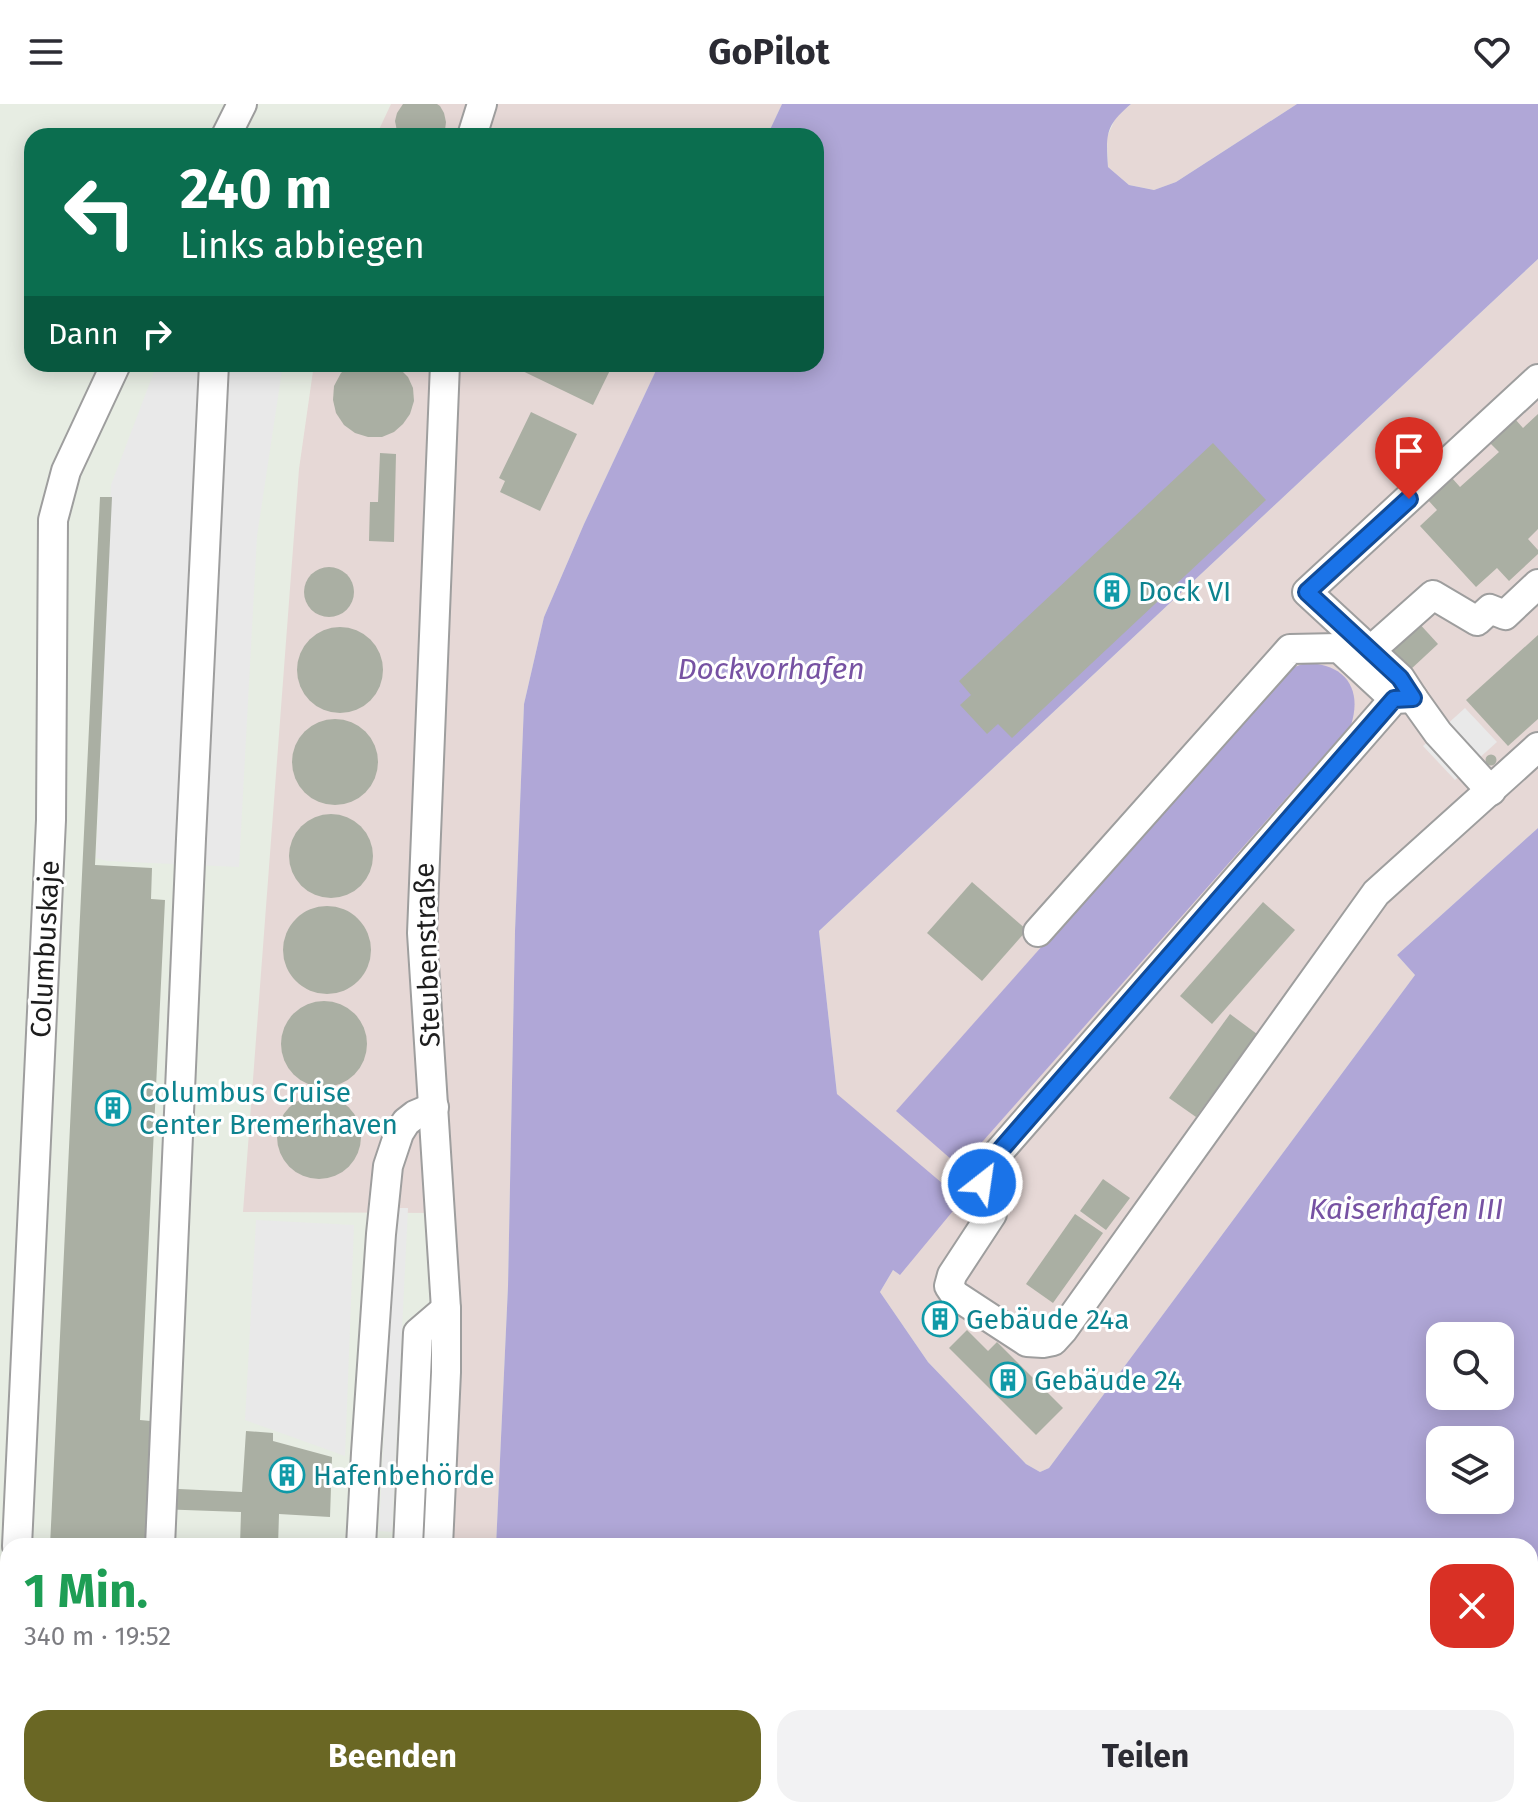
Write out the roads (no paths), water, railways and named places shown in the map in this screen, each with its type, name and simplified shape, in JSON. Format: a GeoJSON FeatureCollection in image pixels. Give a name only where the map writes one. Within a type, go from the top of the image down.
{"type":"FeatureCollection","features":[{"type":"Feature","properties":{"kind":"street"},"geometry":{"type":"LineString","coordinates":[[474,128],[482,104]]}},
{"type":"Feature","properties":{"kind":"street","name":"Columbuskaje"},"geometry":{"type":"LineString","coordinates":[[17,1538],[51,820],[53,520],[66,471],[112,372]]}},
{"type":"Feature","properties":{"kind":"street"},"geometry":{"type":"LineString","coordinates":[[160,1538],[214,372]]}},
{"type":"Feature","properties":{"kind":"street","name":"Steubenstraße"},"geometry":{"type":"LineString","coordinates":[[438,1538],[446,1309],[422,933],[445,372]]}},
{"type":"Feature","properties":{"kind":"street"},"geometry":{"type":"LineString","coordinates":[[1538,379],[1307,592],[1400,678],[1403,699],[984,1169],[982,1183],[991,1196],[992,1214],[952,1275],[949,1286],[955,1295],[1027,1342],[1053,1341],[1376,893],[1538,747]]}},
{"type":"Feature","properties":{"kind":"street"},"geometry":{"type":"LineString","coordinates":[[1371,650],[1433,595],[1477,621],[1490,609],[1505,615],[1538,584]]}},
{"type":"Feature","properties":{"kind":"street"},"geometry":{"type":"LineString","coordinates":[[1038,932],[1290,649],[1339,648],[1403,699],[1491,791]]}},
{"type":"Feature","properties":{"kind":"street"},"geometry":{"type":"LineString","coordinates":[[362,1538],[388,1166],[406,1122],[434,1107]]}},
{"type":"Feature","properties":{"kind":"street"},"geometry":{"type":"LineString","coordinates":[[408,1538],[418,1333],[446,1309]]}},
{"type":"Feature","properties":{"kind":"water","name":"Dockvorhafen"},"geometry":{"type":"Polygon","coordinates":[[[782,104],[1131,104],[1116,118],[1109,131],[1108,167],[1129,185],[1154,190],[1176,182],[1297,104],[1538,104],[1538,259],[819,931],[837,1094],[962,1200],[900,1275],[893,1270],[880,1292],[928,1362],[1026,1464],[1040,1472],[1049,1468],[1415,975],[1397,955],[1538,828],[1538,1538],[496,1538],[508,1286],[515,931],[524,704],[544,617],[655,372],[824,372],[824,128],[771,128],[782,104]]]}},
{"type":"Feature","properties":{"kind":"water"},"geometry":{"type":"Polygon","coordinates":[[[1305,663],[1330,667],[1347,680],[1354,700],[1351,725],[960,1167],[896,1111],[1281,676],[1305,663]]]}},
{"type":"Feature","properties":{"kind":"place","name":"Dock VI"},"geometry":{"type":"Point","coordinates":[1112,591]}},
{"type":"Feature","properties":{"kind":"place","name":"Columbus Cruise Center Bremerhaven"},"geometry":{"type":"Point","coordinates":[113,1108]}},
{"type":"Feature","properties":{"kind":"place","name":"Gebäude 24a"},"geometry":{"type":"Point","coordinates":[940,1319]}},
{"type":"Feature","properties":{"kind":"place","name":"Gebäude 24"},"geometry":{"type":"Point","coordinates":[1008,1380]}},
{"type":"Feature","properties":{"kind":"place","name":"Hafenbehörde"},"geometry":{"type":"Point","coordinates":[287,1475]}},
{"type":"Feature","properties":{"kind":"water label","name":"Kaiserhafen III"},"geometry":{"type":"Point","coordinates":[1406,1209]}}]}
